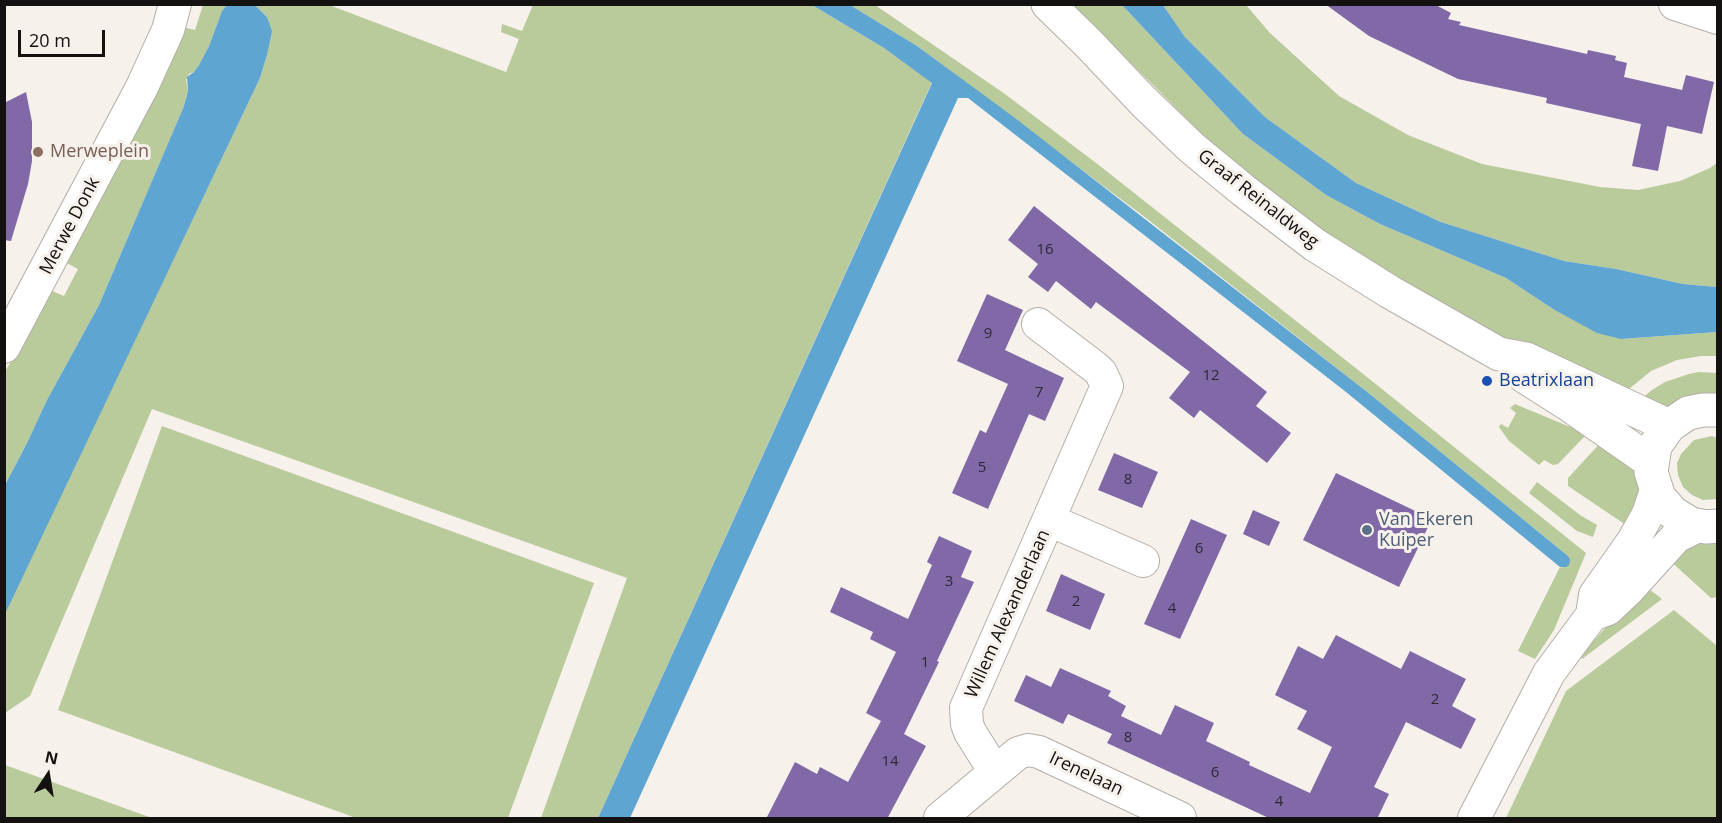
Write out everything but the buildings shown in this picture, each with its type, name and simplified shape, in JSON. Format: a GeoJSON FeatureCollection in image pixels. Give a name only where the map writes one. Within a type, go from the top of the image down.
{"type":"FeatureCollection","features":[{"type":"Feature","properties":{"kind":"main road","name":"Graaf Reinaldweg"},"geometry":{"type":"LineString","coordinates":[[1048,4],[1192,148],[1324,251],[1390,292],[1499,354],[1526,359],[1669,426]]}},
{"type":"Feature","properties":{"kind":"main road","name":"Graaf Reinaldweg"},"geometry":{"type":"LineString","coordinates":[[1499,354],[1508,367],[1568,404],[1653,476],[1663,503],[1673,513],[1685,521],[1708,526]]}},
{"type":"Feature","properties":{"kind":"main road"},"geometry":{"type":"LineString","coordinates":[[1653,476],[1659,439],[1669,426],[1681,417],[1696,411],[1718,410]]}},
{"type":"Feature","properties":{"kind":"street","name":"Merwe Donk"},"geometry":{"type":"LineString","coordinates":[[4,347],[142,87],[168,30],[176,4]]}},
{"type":"Feature","properties":{"kind":"street"},"geometry":{"type":"LineString","coordinates":[[1675,4],[1718,18]]}},
{"type":"Feature","properties":{"kind":"street","name":"Willem Alexanderlaan"},"geometry":{"type":"LineString","coordinates":[[995,772],[970,732],[966,708],[1107,387],[1101,373],[1096,368],[1038,324]]}},
{"type":"Feature","properties":{"kind":"street"},"geometry":{"type":"LineString","coordinates":[[1474,819],[1549,673],[1592,615],[1595,595],[1648,514],[1653,476]]}},
{"type":"Feature","properties":{"kind":"street","name":"Willem Alexanderlaan"},"geometry":{"type":"LineString","coordinates":[[1049,519],[1143,561]]}},
{"type":"Feature","properties":{"kind":"street"},"geometry":{"type":"LineString","coordinates":[[1592,615],[1608,609],[1676,537],[1708,526]]}},
{"type":"Feature","properties":{"kind":"street","name":"Irenelaan"},"geometry":{"type":"LineString","coordinates":[[940,819],[1018,753],[1028,750],[1039,752],[1180,819]]}},
{"type":"Feature","properties":{"kind":"green space"},"geometry":{"type":"Polygon","coordinates":[[[203,5],[228,5],[222,11],[199,65],[186,80],[188,91],[184,106],[99,305],[47,400],[5,485],[4,373],[30,331],[50,290],[64,296],[78,269],[65,262],[183,27],[195,30],[203,5]]]}},
{"type":"Feature","properties":{"kind":"green space"},"geometry":{"type":"Polygon","coordinates":[[[255,5],[329,5],[506,72],[519,39],[501,32],[502,24],[522,31],[533,5],[812,5],[884,48],[932,82],[598,818],[541,818],[627,578],[152,409],[30,696],[5,713],[4,614],[260,78],[271,31],[267,17],[255,5]]]}},
{"type":"Feature","properties":{"kind":"green space"},"geometry":{"type":"Polygon","coordinates":[[[850,5],[875,5],[1005,94],[1100,166],[1586,553],[1554,630],[1535,659],[1518,651],[1560,567],[1562,568],[1568,556],[1366,391],[1146,218],[917,46],[850,5]]]}},
{"type":"Feature","properties":{"kind":"green space"},"geometry":{"type":"Polygon","coordinates":[[[1068,5],[1122,5],[1243,134],[1326,195],[1380,224],[1506,278],[1553,309],[1621,339],[1717,332],[1717,356],[1677,360],[1651,371],[1629,389],[1617,383],[1612,389],[1497,336],[1381,272],[1305,220],[1230,162],[1102,34],[1068,5]]]}},
{"type":"Feature","properties":{"kind":"green space"},"geometry":{"type":"Polygon","coordinates":[[[1163,5],[1246,5],[1270,33],[1339,96],[1408,135],[1482,164],[1600,187],[1638,190],[1680,181],[1717,163],[1717,287],[1683,284],[1616,269],[1564,261],[1441,222],[1356,183],[1265,117],[1185,37],[1163,5]]]}},
{"type":"Feature","properties":{"kind":"green space"},"geometry":{"type":"Polygon","coordinates":[[[1699,372],[1717,373],[1717,395],[1663,407],[1641,399],[1665,382],[1699,372]]]}},
{"type":"Feature","properties":{"kind":"green space"},"geometry":{"type":"Polygon","coordinates":[[[1515,404],[1575,429],[1585,436],[1558,464],[1553,465],[1544,460],[1539,465],[1509,441],[1499,427],[1501,424],[1508,428],[1516,413],[1510,408],[1515,404]]]}},
{"type":"Feature","properties":{"kind":"green space"},"geometry":{"type":"Polygon","coordinates":[[[162,426],[594,583],[508,818],[356,818],[58,710],[162,426]]]}},
{"type":"Feature","properties":{"kind":"green space"},"geometry":{"type":"Polygon","coordinates":[[[1712,436],[1717,438],[1717,499],[1703,500],[1692,495],[1683,487],[1678,475],[1677,463],[1681,454],[1694,440],[1712,436]]]}},
{"type":"Feature","properties":{"kind":"green space"},"geometry":{"type":"Polygon","coordinates":[[[1604,439],[1635,469],[1641,495],[1629,527],[1568,486],[1568,478],[1604,439]]]}},
{"type":"Feature","properties":{"kind":"green space"},"geometry":{"type":"Polygon","coordinates":[[[1537,482],[1597,525],[1593,537],[1577,531],[1529,493],[1537,482]]]}},
{"type":"Feature","properties":{"kind":"green space"},"geometry":{"type":"Polygon","coordinates":[[[1717,540],[1717,597],[1711,598],[1667,558],[1683,545],[1717,540]]]}},
{"type":"Feature","properties":{"kind":"green space"},"geometry":{"type":"Polygon","coordinates":[[[1644,585],[1662,599],[1582,659],[1580,656],[1644,585]]]}},
{"type":"Feature","properties":{"kind":"green space"},"geometry":{"type":"Polygon","coordinates":[[[1674,610],[1717,646],[1717,818],[1506,818],[1566,691],[1674,610]]]}},
{"type":"Feature","properties":{"kind":"green space"},"geometry":{"type":"Polygon","coordinates":[[[5,765],[152,818],[5,818],[5,765]]]}},
{"type":"Feature","properties":{"kind":"water"},"geometry":{"type":"Polygon","coordinates":[[[228,4],[255,5],[267,17],[272,31],[260,78],[5,614],[5,485],[47,400],[99,305],[184,106],[188,91],[187,77],[199,65],[222,11],[228,4]]]}},
{"type":"Feature","properties":{"kind":"water"},"geometry":{"type":"Polygon","coordinates":[[[812,5],[850,5],[917,46],[1015,118],[1366,391],[1568,556],[1569,565],[1560,567],[1346,392],[968,98],[958,98],[630,818],[598,818],[932,83],[884,48],[812,5]]]}},
{"type":"Feature","properties":{"kind":"water"},"geometry":{"type":"Polygon","coordinates":[[[1122,5],[1163,5],[1185,37],[1265,117],[1356,183],[1441,222],[1564,261],[1616,269],[1683,284],[1717,287],[1717,332],[1621,339],[1597,333],[1553,309],[1506,278],[1380,224],[1326,195],[1243,134],[1122,5]]]}},
{"type":"Feature","properties":{"kind":"place","name":"Merweplein"},"geometry":{"type":"Point","coordinates":[38,152]}},
{"type":"Feature","properties":{"kind":"place","name":"Beatrixlaan"},"geometry":{"type":"Point","coordinates":[1487,381]}},
{"type":"Feature","properties":{"kind":"place","name":"Van Ekeren Kuiper"},"geometry":{"type":"Point","coordinates":[1367,530]}}]}
